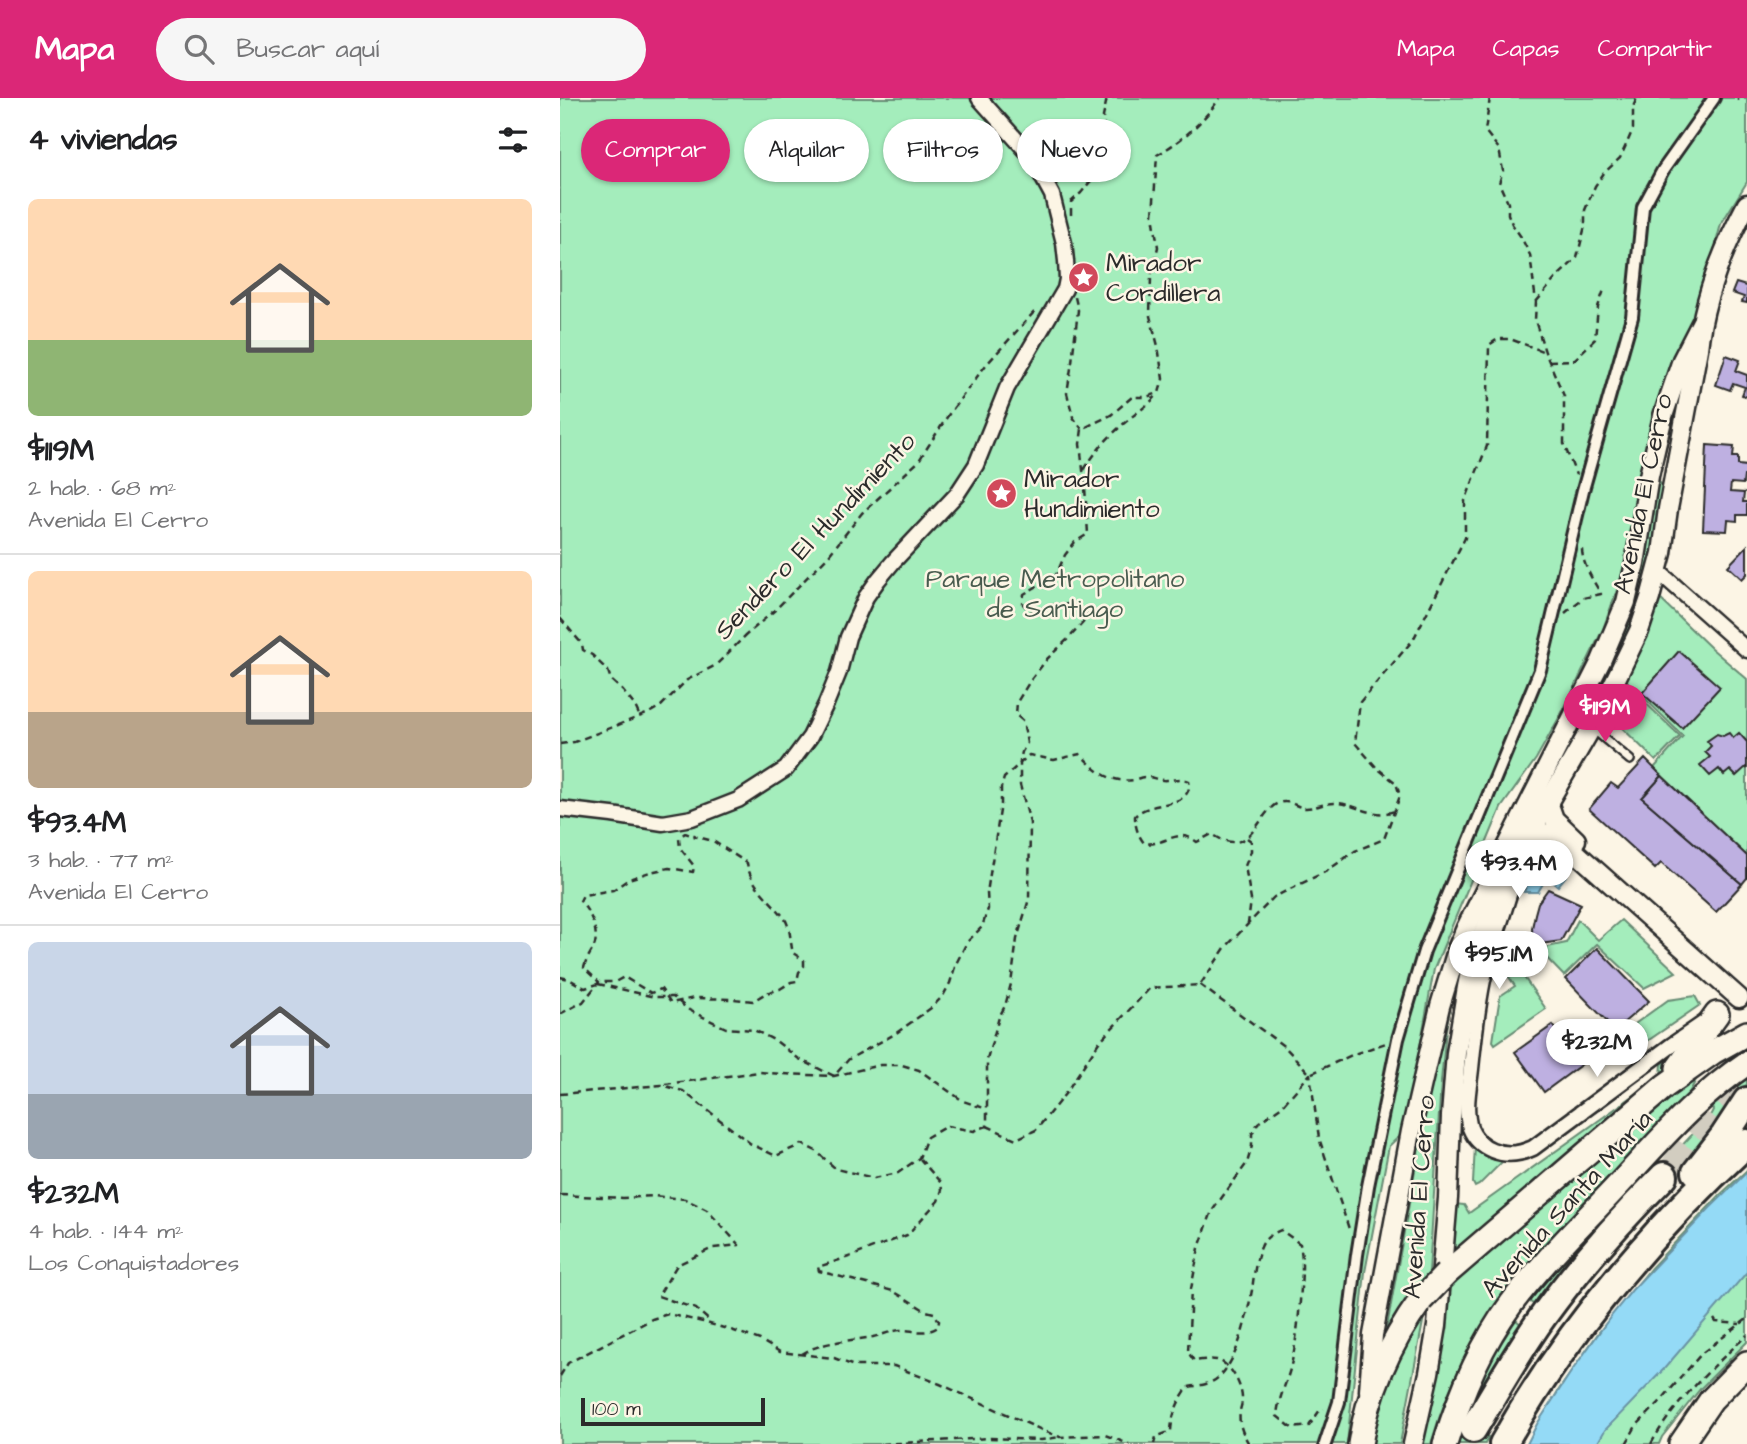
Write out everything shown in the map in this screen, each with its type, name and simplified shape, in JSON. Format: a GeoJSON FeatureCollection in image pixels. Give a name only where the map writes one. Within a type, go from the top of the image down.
{"type":"FeatureCollection","features":[{"type":"Feature","properties":{"kind":"highway"},"geometry":{"type":"LineString","coordinates":[[1634,1259],[1747,1101]]}},
{"type":"Feature","properties":{"kind":"highway"},"geometry":{"type":"LineString","coordinates":[[1503,1444],[1546,1372],[1597,1303],[1685,1202],[1747,1143]]}},
{"type":"Feature","properties":{"kind":"highway"},"geometry":{"type":"LineString","coordinates":[[1473,1429],[1531,1335],[1558,1297],[1619,1223],[1664,1176]]}},
{"type":"Feature","properties":{"kind":"highway"},"geometry":{"type":"LineString","coordinates":[[1516,1444],[1546,1372]]}},
{"type":"Feature","properties":{"kind":"main road"},"geometry":{"type":"LineString","coordinates":[[1665,1086],[1717,1014]]}},
{"type":"Feature","properties":{"kind":"main road"},"geometry":{"type":"LineString","coordinates":[[1359,1442],[1379,1374],[1394,1342],[1421,1300],[1447,1273],[1665,1086],[1713,1052],[1747,1033]]}},
{"type":"Feature","properties":{"kind":"main road","name":"Avenida Santa María"},"geometry":{"type":"LineString","coordinates":[[1445,1444],[1458,1404],[1478,1358],[1523,1290],[1689,1110],[1747,1063]]}},
{"type":"Feature","properties":{"kind":"main road"},"geometry":{"type":"LineString","coordinates":[[1681,1444],[1711,1400],[1747,1363]]}},
{"type":"Feature","properties":{"kind":"street"},"geometry":{"type":"LineString","coordinates":[[560,809],[663,823],[692,818],[738,800],[786,769],[810,737],[839,672],[848,637],[866,597],[893,562],[957,494],[976,465],[1007,388],[1065,289],[1067,279],[1063,243],[1052,195],[1031,156],[979,98]]}},
{"type":"Feature","properties":{"kind":"street"},"geometry":{"type":"LineString","coordinates":[[1325,1444],[1339,1402],[1368,1186],[1398,1039],[1424,951],[1540,670],[1583,490],[1632,317],[1643,206],[1662,170],[1714,98]]}},
{"type":"Feature","properties":{"kind":"street","name":"Avenida El Cerro"},"geometry":{"type":"LineString","coordinates":[[1474,952],[1531,832],[1592,727],[1639,631],[1658,572],[1698,349],[1700,323],[1716,273],[1747,204]]}},
{"type":"Feature","properties":{"kind":"street"},"geometry":{"type":"LineString","coordinates":[[1368,1408],[1369,1366],[1411,1131],[1440,1006],[1458,947],[1601,661],[1626,602],[1635,564],[1648,476],[1670,392],[1700,323]]}},
{"type":"Feature","properties":{"kind":"street"},"geometry":{"type":"LineString","coordinates":[[1656,445],[1657,451],[1665,458],[1675,456],[1680,448]]}},
{"type":"Feature","properties":{"kind":"street"},"geometry":{"type":"LineString","coordinates":[[1648,476],[1657,472],[1666,475],[1673,486]]}},
{"type":"Feature","properties":{"kind":"street"},"geometry":{"type":"LineString","coordinates":[[1658,572],[1747,650]]}},
{"type":"Feature","properties":{"kind":"street"},"geometry":{"type":"LineString","coordinates":[[1548,802],[1554,819],[1560,826],[1692,944],[1701,964]]}},
{"type":"Feature","properties":{"kind":"street"},"geometry":{"type":"LineString","coordinates":[[1511,838],[1531,832],[1548,833],[1564,842],[1701,964],[1743,995],[1717,1014]]}},
{"type":"Feature","properties":{"kind":"street","name":"Avenida El Cerro"},"geometry":{"type":"LineString","coordinates":[[1518,858],[1479,1001],[1468,1097],[1470,1127],[1478,1141],[1496,1152],[1519,1153],[1534,1148],[1717,1014]]}},
{"type":"Feature","properties":{"kind":"street","name":"Avenida El Cerro"},"geometry":{"type":"LineString","coordinates":[[1413,1444],[1437,1326],[1447,1220],[1456,1053],[1464,998],[1480,921],[1497,867]]}},
{"type":"Feature","properties":{"kind":"lane"},"geometry":{"type":"LineString","coordinates":[[1592,727],[1630,760]]}},
{"type":"Feature","properties":{"kind":"path"},"geometry":{"type":"LineString","coordinates":[[1071,218],[1071,202],[1098,172],[1107,145],[1102,117],[1107,98]]}},
{"type":"Feature","properties":{"kind":"path"},"geometry":{"type":"LineString","coordinates":[[1083,472],[1097,449],[1129,418],[1150,404],[1159,393],[1163,379],[1150,316],[1151,276],[1158,247],[1153,215],[1157,155],[1180,141],[1206,117],[1220,98]]}},
{"type":"Feature","properties":{"kind":"path"},"geometry":{"type":"LineString","coordinates":[[1490,98],[1485,131],[1499,149],[1503,171],[1499,183],[1508,204],[1508,214],[1530,255],[1536,302],[1535,320],[1564,396],[1564,444],[1583,490]]}},
{"type":"Feature","properties":{"kind":"path"},"geometry":{"type":"LineString","coordinates":[[1536,302],[1577,258],[1585,226],[1585,210],[1595,186],[1620,158],[1633,129],[1633,107],[1637,98]]}},
{"type":"Feature","properties":{"kind":"path"},"geometry":{"type":"LineString","coordinates":[[987,1126],[987,1060],[1011,984],[1017,939],[1029,899],[1030,823],[1020,785],[1020,761],[1027,743],[1023,721],[1016,715],[1017,702],[1047,659],[1089,616],[1073,604],[1053,605],[1031,612],[1023,604],[1024,594],[1056,575],[1065,555],[1075,542],[1088,534],[1080,444],[1082,429],[1073,417],[1067,393],[1078,310],[1067,279]]}},
{"type":"Feature","properties":{"kind":"path"},"geometry":{"type":"LineString","coordinates":[[1549,361],[1574,360],[1595,339],[1598,307],[1604,290]]}},
{"type":"Feature","properties":{"kind":"path","name":"Sendero El Hundimiento"},"geometry":{"type":"LineString","coordinates":[[560,744],[574,742],[640,717],[661,706],[687,680],[716,665],[829,555],[862,513],[918,462],[949,414],[986,365],[1039,307]]}},
{"type":"Feature","properties":{"kind":"path"},"geometry":{"type":"LineString","coordinates":[[1200,985],[1225,948],[1274,897],[1327,872],[1355,851],[1384,839],[1400,796],[1396,783],[1377,768],[1355,743],[1360,702],[1413,640],[1465,538],[1465,501],[1487,446],[1489,345],[1498,339],[1510,339],[1545,352]]}},
{"type":"Feature","properties":{"kind":"path"},"geometry":{"type":"LineString","coordinates":[[1082,429],[1111,415],[1132,397],[1159,393]]}},
{"type":"Feature","properties":{"kind":"path"},"geometry":{"type":"LineString","coordinates":[[1548,635],[1583,598],[1601,594],[1582,552],[1583,539]]}},
{"type":"Feature","properties":{"kind":"path"},"geometry":{"type":"LineString","coordinates":[[560,618],[582,644],[583,650],[592,654],[608,671],[611,680],[635,706],[640,717]]}},
{"type":"Feature","properties":{"kind":"path"},"geometry":{"type":"LineString","coordinates":[[834,1076],[849,1059],[895,1034],[943,996],[967,942],[982,927],[988,909],[986,893],[1004,778],[1029,755],[1054,760],[1080,754],[1101,773],[1114,780],[1136,780],[1145,777],[1157,780],[1181,778],[1189,781],[1190,787],[1177,803],[1153,806],[1135,816],[1135,826],[1144,844],[1152,845],[1181,834],[1197,842],[1212,834],[1219,839],[1236,843],[1247,838],[1276,804],[1286,802],[1304,808],[1339,803],[1374,814],[1394,811]]}},
{"type":"Feature","properties":{"kind":"path"},"geometry":{"type":"LineString","coordinates":[[694,835],[697,827],[709,824],[709,813]]}},
{"type":"Feature","properties":{"kind":"path"},"geometry":{"type":"LineString","coordinates":[[560,978],[569,979],[585,988],[598,984],[604,982],[615,982],[624,977],[651,993],[661,989],[671,1003],[694,998],[753,1002],[766,993],[797,981],[804,960],[793,953],[786,920],[756,886],[747,863],[713,841],[685,833],[679,838],[679,845],[694,866],[693,873],[669,869],[650,872],[629,879],[612,890],[583,895],[580,901],[588,912],[596,939],[584,968],[598,984]]}},
{"type":"Feature","properties":{"kind":"path"},"geometry":{"type":"LineString","coordinates":[[1247,838],[1251,841],[1251,851],[1245,866],[1251,900],[1248,924]]}},
{"type":"Feature","properties":{"kind":"path"},"geometry":{"type":"LineString","coordinates":[[598,984],[655,997],[667,997]]}},
{"type":"Feature","properties":{"kind":"path"},"geometry":{"type":"LineString","coordinates":[[560,1014],[583,1002],[598,984]]}},
{"type":"Feature","properties":{"kind":"path"},"geometry":{"type":"LineString","coordinates":[[662,1085],[683,1091],[751,1144],[776,1156],[802,1144],[816,1151],[836,1169],[874,1178],[898,1173],[919,1158],[927,1137],[947,1126],[974,1131],[987,1126],[1016,1139],[1036,1130],[1065,1094],[1099,1042],[1150,988],[1200,985],[1285,1047],[1310,1074],[1319,1138],[1357,1255]]}},
{"type":"Feature","properties":{"kind":"path"},"geometry":{"type":"LineString","coordinates":[[679,1002],[689,1010],[726,1028],[754,1030],[776,1041],[799,1059],[834,1076]]}},
{"type":"Feature","properties":{"kind":"path"},"geometry":{"type":"LineString","coordinates":[[1248,1444],[1242,1433],[1239,1416],[1241,1388],[1227,1366],[1219,1360],[1194,1361],[1188,1352],[1191,1289],[1199,1248],[1212,1211],[1247,1163],[1252,1134],[1258,1123],[1282,1107],[1310,1074],[1354,1054],[1398,1039]]}},
{"type":"Feature","properties":{"kind":"path"},"geometry":{"type":"LineString","coordinates":[[560,1094],[662,1085],[760,1072],[834,1076],[880,1065],[902,1065],[919,1070],[963,1101],[987,1108]]}},
{"type":"Feature","properties":{"kind":"path"},"geometry":{"type":"LineString","coordinates":[[802,1354],[826,1344],[899,1330],[929,1332],[938,1327],[939,1321],[934,1313],[893,1291],[819,1271],[818,1267],[907,1235],[938,1201],[942,1190],[942,1183],[919,1158]]}},
{"type":"Feature","properties":{"kind":"path"},"geometry":{"type":"LineString","coordinates":[[560,1195],[685,1199],[706,1210],[739,1245],[713,1248],[677,1265],[658,1296],[696,1309],[715,1325]]}},
{"type":"Feature","properties":{"kind":"path"},"geometry":{"type":"LineString","coordinates":[[1154,1444],[1156,1437],[1171,1432],[1175,1410],[1188,1387],[1213,1381],[1233,1357],[1249,1306],[1253,1272],[1261,1246],[1270,1235],[1281,1230],[1300,1244],[1303,1257],[1297,1335],[1277,1416],[1292,1428],[1310,1426],[1320,1410],[1339,1402]]}},
{"type":"Feature","properties":{"kind":"path"},"geometry":{"type":"LineString","coordinates":[[560,1376],[568,1363],[652,1318],[668,1314],[715,1325],[760,1340],[780,1352],[834,1358],[853,1366],[894,1366],[1060,1437]]}},
{"type":"Feature","properties":{"kind":"path"},"geometry":{"type":"LineString","coordinates":[[1714,1319],[1716,1322],[1740,1324]]}},
{"type":"Feature","properties":{"kind":"path"},"geometry":{"type":"LineString","coordinates":[[1626,1444],[1636,1426],[1702,1353],[1747,1319]]}},
{"type":"Feature","properties":{"kind":"path"},"geometry":{"type":"LineString","coordinates":[[1651,1444],[1667,1417],[1699,1380],[1747,1335]]}},
{"type":"Feature","properties":{"kind":"path"},"geometry":{"type":"LineString","coordinates":[[882,1444],[990,1438],[1041,1440],[1105,1435],[1129,1444]]}},
{"type":"Feature","properties":{"kind":"green space","name":"Parque Metropolitano de Santiago"},"geometry":{"type":"Polygon","coordinates":[[[560,98],[1747,98],[1747,182],[1721,224],[1697,315],[1646,452],[1627,558],[1603,629],[1536,759],[1501,808],[1434,969],[1405,1131],[1389,1146],[1365,1272],[1347,1444],[560,1444],[560,98]]]}},
{"type":"Feature","properties":{"kind":"green space"},"geometry":{"type":"Polygon","coordinates":[[[1656,482],[1660,483],[1663,489],[1651,569],[1642,606],[1630,602],[1656,482]]]}},
{"type":"Feature","properties":{"kind":"green space"},"geometry":{"type":"Polygon","coordinates":[[[1656,595],[1747,679],[1747,856],[1654,768],[1683,736],[1625,679],[1656,595]]]}},
{"type":"Feature","properties":{"kind":"green space"},"geometry":{"type":"Polygon","coordinates":[[[1636,620],[1529,827],[1626,622],[1636,620]]]}},
{"type":"Feature","properties":{"kind":"green space"},"geometry":{"type":"Polygon","coordinates":[[[1633,691],[1680,736],[1656,761],[1610,716],[1633,691]]]}},
{"type":"Feature","properties":{"kind":"green space"},"geometry":{"type":"Polygon","coordinates":[[[1578,920],[1598,940],[1621,920],[1676,972],[1644,988],[1597,944],[1564,976],[1538,949],[1566,943],[1578,920]]]}},
{"type":"Feature","properties":{"kind":"green space"},"geometry":{"type":"Polygon","coordinates":[[[1503,947],[1546,1009],[1495,1044],[1493,1041],[1500,996],[1515,986],[1496,958],[1496,952],[1503,947]]]}},
{"type":"Feature","properties":{"kind":"green space"},"geometry":{"type":"Polygon","coordinates":[[[1457,973],[1446,1029],[1441,1082],[1429,1273],[1385,1338],[1440,1030],[1457,973]]]}},
{"type":"Feature","properties":{"kind":"green space"},"geometry":{"type":"Polygon","coordinates":[[[1695,996],[1700,1005],[1624,1057],[1607,1044],[1668,1000],[1695,996]]]}},
{"type":"Feature","properties":{"kind":"green space"},"geometry":{"type":"Polygon","coordinates":[[[1679,1051],[1668,1074],[1454,1253],[1455,1204],[1464,1205],[1469,1213],[1661,1076],[1662,1064],[1679,1051]]]}},
{"type":"Feature","properties":{"kind":"green space"},"geometry":{"type":"Polygon","coordinates":[[[1747,1076],[1747,1084],[1704,1152],[1686,1163],[1678,1162],[1670,1153],[1674,1149],[1678,1150],[1711,1114],[1711,1105],[1747,1076]]]}},
{"type":"Feature","properties":{"kind":"green space"},"geometry":{"type":"Polygon","coordinates":[[[1697,1078],[1689,1093],[1526,1266],[1510,1287],[1469,1350],[1448,1395],[1431,1444],[1419,1444],[1440,1369],[1448,1286],[1667,1098],[1697,1078]]]}},
{"type":"Feature","properties":{"kind":"green space"},"geometry":{"type":"Polygon","coordinates":[[[1475,1146],[1488,1157],[1504,1160],[1475,1187],[1473,1183],[1475,1146]]]}},
{"type":"Feature","properties":{"kind":"green space"},"geometry":{"type":"Polygon","coordinates":[[[1654,1164],[1656,1166],[1537,1307],[1529,1301],[1547,1279],[1654,1164]]]}},
{"type":"Feature","properties":{"kind":"green space"},"geometry":{"type":"Polygon","coordinates":[[[1747,1170],[1747,1270],[1712,1310],[1747,1272],[1747,1342],[1701,1388],[1659,1444],[1528,1444],[1558,1391],[1599,1332],[1651,1268],[1747,1170]]]}},
{"type":"Feature","properties":{"kind":"green space"},"geometry":{"type":"Polygon","coordinates":[[[1425,1311],[1400,1444],[1371,1444],[1386,1375],[1425,1311]]]}},
{"type":"Feature","properties":{"kind":"green space"},"geometry":{"type":"Polygon","coordinates":[[[1516,1320],[1523,1326],[1467,1425],[1488,1437],[1485,1444],[1456,1444],[1475,1391],[1490,1360],[1516,1320]]]}},
{"type":"Feature","properties":{"kind":"water"},"geometry":{"type":"Polygon","coordinates":[[[1545,859],[1566,876],[1558,886],[1547,877],[1538,892],[1524,892],[1535,864],[1540,865],[1545,859]]]}},
{"type":"Feature","properties":{"kind":"water"},"geometry":{"type":"Polygon","coordinates":[[[1747,1172],[1747,1272],[1664,1369],[1605,1430],[1597,1444],[1527,1444],[1571,1372],[1632,1290],[1747,1172]]]}},
{"type":"Feature","properties":{"kind":"building"},"geometry":{"type":"Polygon","coordinates":[[[1736,283],[1746,286],[1747,283],[1747,303],[1742,302],[1744,297],[1732,293],[1736,283]]]}},
{"type":"Feature","properties":{"kind":"building"},"geometry":{"type":"Polygon","coordinates":[[[1726,355],[1740,360],[1736,371],[1747,375],[1747,397],[1742,395],[1745,387],[1733,383],[1730,390],[1716,385],[1726,355]]]}},
{"type":"Feature","properties":{"kind":"building"},"geometry":{"type":"Polygon","coordinates":[[[1707,445],[1734,447],[1733,457],[1738,457],[1738,465],[1747,466],[1747,476],[1744,476],[1743,484],[1731,483],[1730,492],[1744,493],[1743,502],[1747,502],[1747,515],[1737,515],[1737,521],[1728,520],[1727,531],[1703,530],[1707,445]]]}},
{"type":"Feature","properties":{"kind":"building"},"geometry":{"type":"Polygon","coordinates":[[[1747,546],[1747,574],[1742,579],[1728,566],[1747,546]]]}},
{"type":"Feature","properties":{"kind":"building"},"geometry":{"type":"Polygon","coordinates":[[[1679,651],[1720,687],[1682,728],[1642,693],[1679,651]]]}},
{"type":"Feature","properties":{"kind":"building"},"geometry":{"type":"Polygon","coordinates":[[[1729,733],[1733,738],[1739,733],[1747,742],[1747,769],[1746,767],[1736,776],[1730,770],[1724,775],[1719,769],[1710,776],[1700,765],[1710,757],[1705,752],[1711,746],[1707,741],[1717,734],[1723,736],[1729,733]]]}},
{"type":"Feature","properties":{"kind":"building"},"geometry":{"type":"Polygon","coordinates":[[[1645,759],[1662,776],[1642,798],[1742,884],[1716,912],[1661,863],[1655,869],[1589,809],[1611,783],[1618,788],[1645,759]]]}},
{"type":"Feature","properties":{"kind":"building"},"geometry":{"type":"Polygon","coordinates":[[[1662,776],[1747,856],[1747,878],[1742,884],[1642,798],[1662,776]]]}},
{"type":"Feature","properties":{"kind":"building"},"geometry":{"type":"Polygon","coordinates":[[[1548,889],[1581,904],[1561,941],[1533,945],[1535,914],[1538,903],[1548,889]]]}},
{"type":"Feature","properties":{"kind":"building"},"geometry":{"type":"Polygon","coordinates":[[[1597,948],[1649,1001],[1615,1030],[1566,979],[1597,948]]]}},
{"type":"Feature","properties":{"kind":"building"},"geometry":{"type":"Polygon","coordinates":[[[1553,1025],[1582,1064],[1544,1092],[1515,1052],[1553,1025]]]}},
{"type":"Feature","properties":{"kind":"tunnel"},"geometry":{"type":"LineString","coordinates":[[1673,1168],[1747,1049]]}},
{"type":"Feature","properties":{"kind":"place","name":"Mirador Cordillera"},"geometry":{"type":"Point","coordinates":[1083,278]}},
{"type":"Feature","properties":{"kind":"place","name":"Mirador Hundimiento"},"geometry":{"type":"Point","coordinates":[1001,494]}}]}
